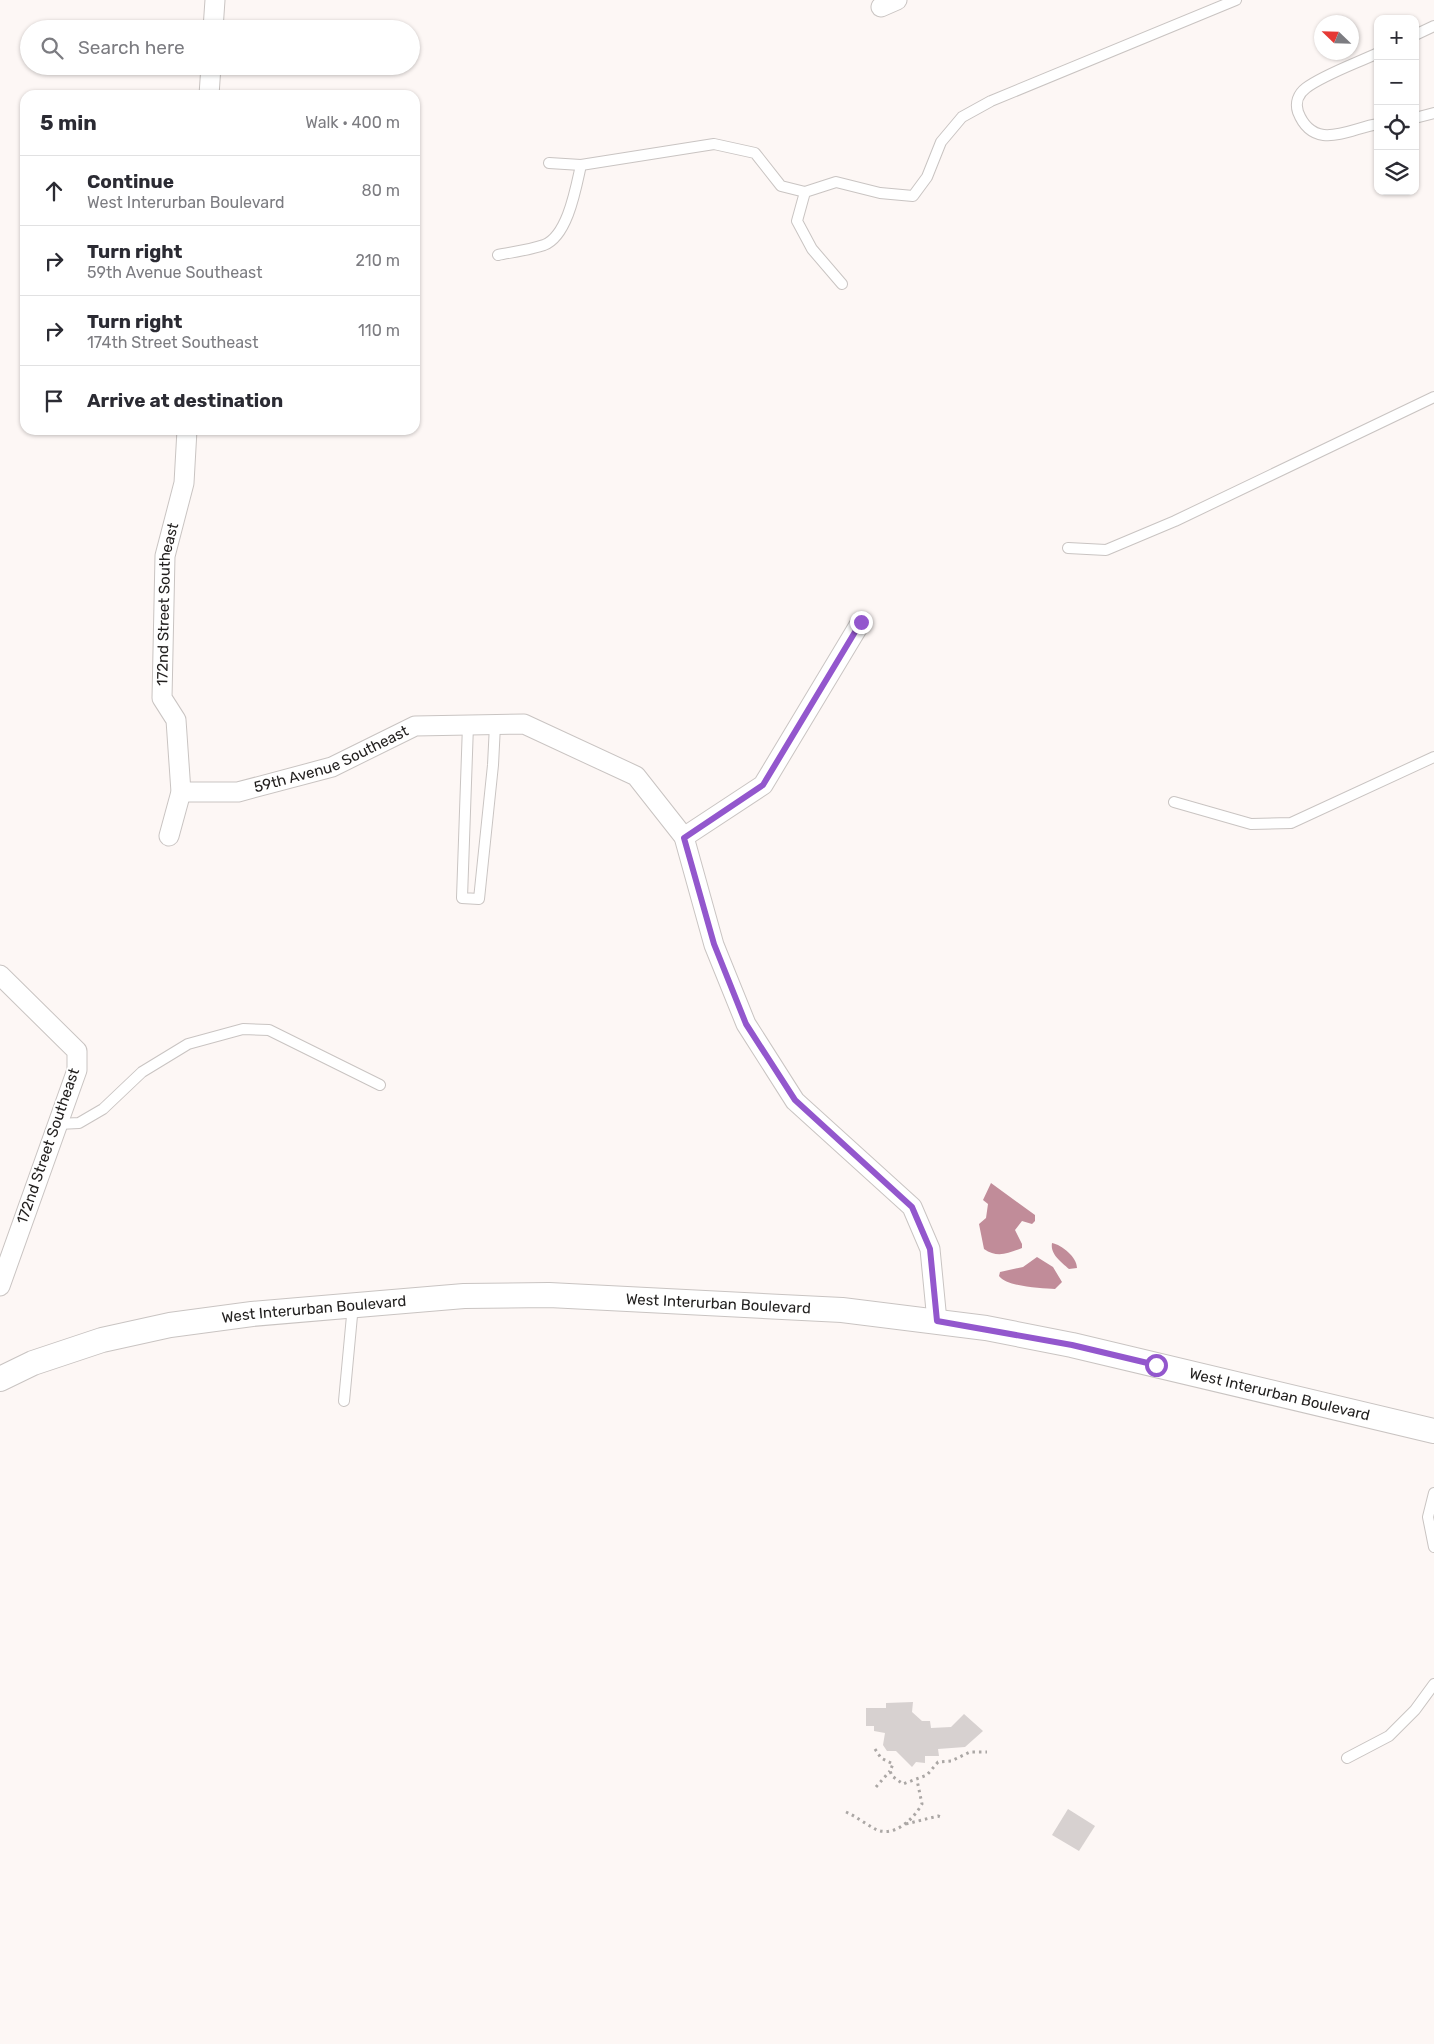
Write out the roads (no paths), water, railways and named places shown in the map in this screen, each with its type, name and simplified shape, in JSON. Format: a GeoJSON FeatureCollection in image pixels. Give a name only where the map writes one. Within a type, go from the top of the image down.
{"type":"FeatureCollection","features":[{"type":"Feature","properties":{"kind":"street"},"geometry":{"type":"LineString","coordinates":[[214,20],[215,0]]}},
{"type":"Feature","properties":{"kind":"street"},"geometry":{"type":"LineString","coordinates":[[209,90],[210,75]]}},
{"type":"Feature","properties":{"kind":"street","name":"172nd Street Southeast"},"geometry":{"type":"LineString","coordinates":[[169,836],[181,792],[176,720],[162,698],[165,556],[184,483],[188,435]]}},
{"type":"Feature","properties":{"kind":"street"},"geometry":{"type":"LineString","coordinates":[[684,838],[763,785],[861,622]]}},
{"type":"Feature","properties":{"kind":"street","name":"59th Avenue Southeast"},"geometry":{"type":"LineString","coordinates":[[181,792],[238,792],[332,767],[415,726],[524,724],[636,776],[684,838],[714,944],[746,1024],[795,1100],[912,1207],[930,1249],[937,1321]]}},
{"type":"Feature","properties":{"kind":"street","name":"172nd Street Southeast"},"geometry":{"type":"LineString","coordinates":[[0,975],[77,1051],[77,1070],[0,1286]]}},
{"type":"Feature","properties":{"kind":"street","name":"West Interurban Boulevard"},"geometry":{"type":"LineString","coordinates":[[0,1379],[33,1363],[102,1340],[170,1325],[252,1314],[464,1296],[549,1295],[842,1310],[937,1321],[1072,1345],[1434,1431]]}},
{"type":"Feature","properties":{"kind":"lane"},"geometry":{"type":"LineString","coordinates":[[549,163],[581,165],[714,144],[755,153],[781,186],[805,192],[836,182],[880,193],[913,196],[928,176],[941,142],[962,117],[991,101],[1236,0]]}},
{"type":"Feature","properties":{"kind":"lane"},"geometry":{"type":"LineString","coordinates":[[1419,33],[1434,26]]}},
{"type":"Feature","properties":{"kind":"lane"},"geometry":{"type":"LineString","coordinates":[[1374,55],[1307,87],[1298,98],[1297,103],[1303,121],[1320,134],[1342,135],[1374,125]]}},
{"type":"Feature","properties":{"kind":"lane"},"geometry":{"type":"LineString","coordinates":[[1419,117],[1434,113]]}},
{"type":"Feature","properties":{"kind":"lane"},"geometry":{"type":"LineString","coordinates":[[498,255],[546,244],[561,229],[573,199],[581,165]]}},
{"type":"Feature","properties":{"kind":"lane"},"geometry":{"type":"LineString","coordinates":[[805,192],[797,222],[812,248],[842,284]]}},
{"type":"Feature","properties":{"kind":"lane"},"geometry":{"type":"LineString","coordinates":[[1068,548],[1106,550],[1184,517],[1434,397]]}},
{"type":"Feature","properties":{"kind":"lane"},"geometry":{"type":"LineString","coordinates":[[468,725],[462,898],[479,899],[493,765],[495,724]]}},
{"type":"Feature","properties":{"kind":"lane"},"geometry":{"type":"LineString","coordinates":[[1174,802],[1251,824],[1291,823],[1434,757]]}},
{"type":"Feature","properties":{"kind":"lane"},"geometry":{"type":"LineString","coordinates":[[58,1124],[79,1123],[103,1109],[142,1072],[188,1044],[243,1028],[269,1030],[380,1085]]}},
{"type":"Feature","properties":{"kind":"lane"},"geometry":{"type":"LineString","coordinates":[[344,1401],[353,1305]]}},
{"type":"Feature","properties":{"kind":"lane"},"geometry":{"type":"LineString","coordinates":[[1434,1493],[1428,1517],[1434,1548]]}},
{"type":"Feature","properties":{"kind":"lane"},"geometry":{"type":"LineString","coordinates":[[1347,1758],[1389,1736],[1415,1710],[1434,1684]]}}]}
